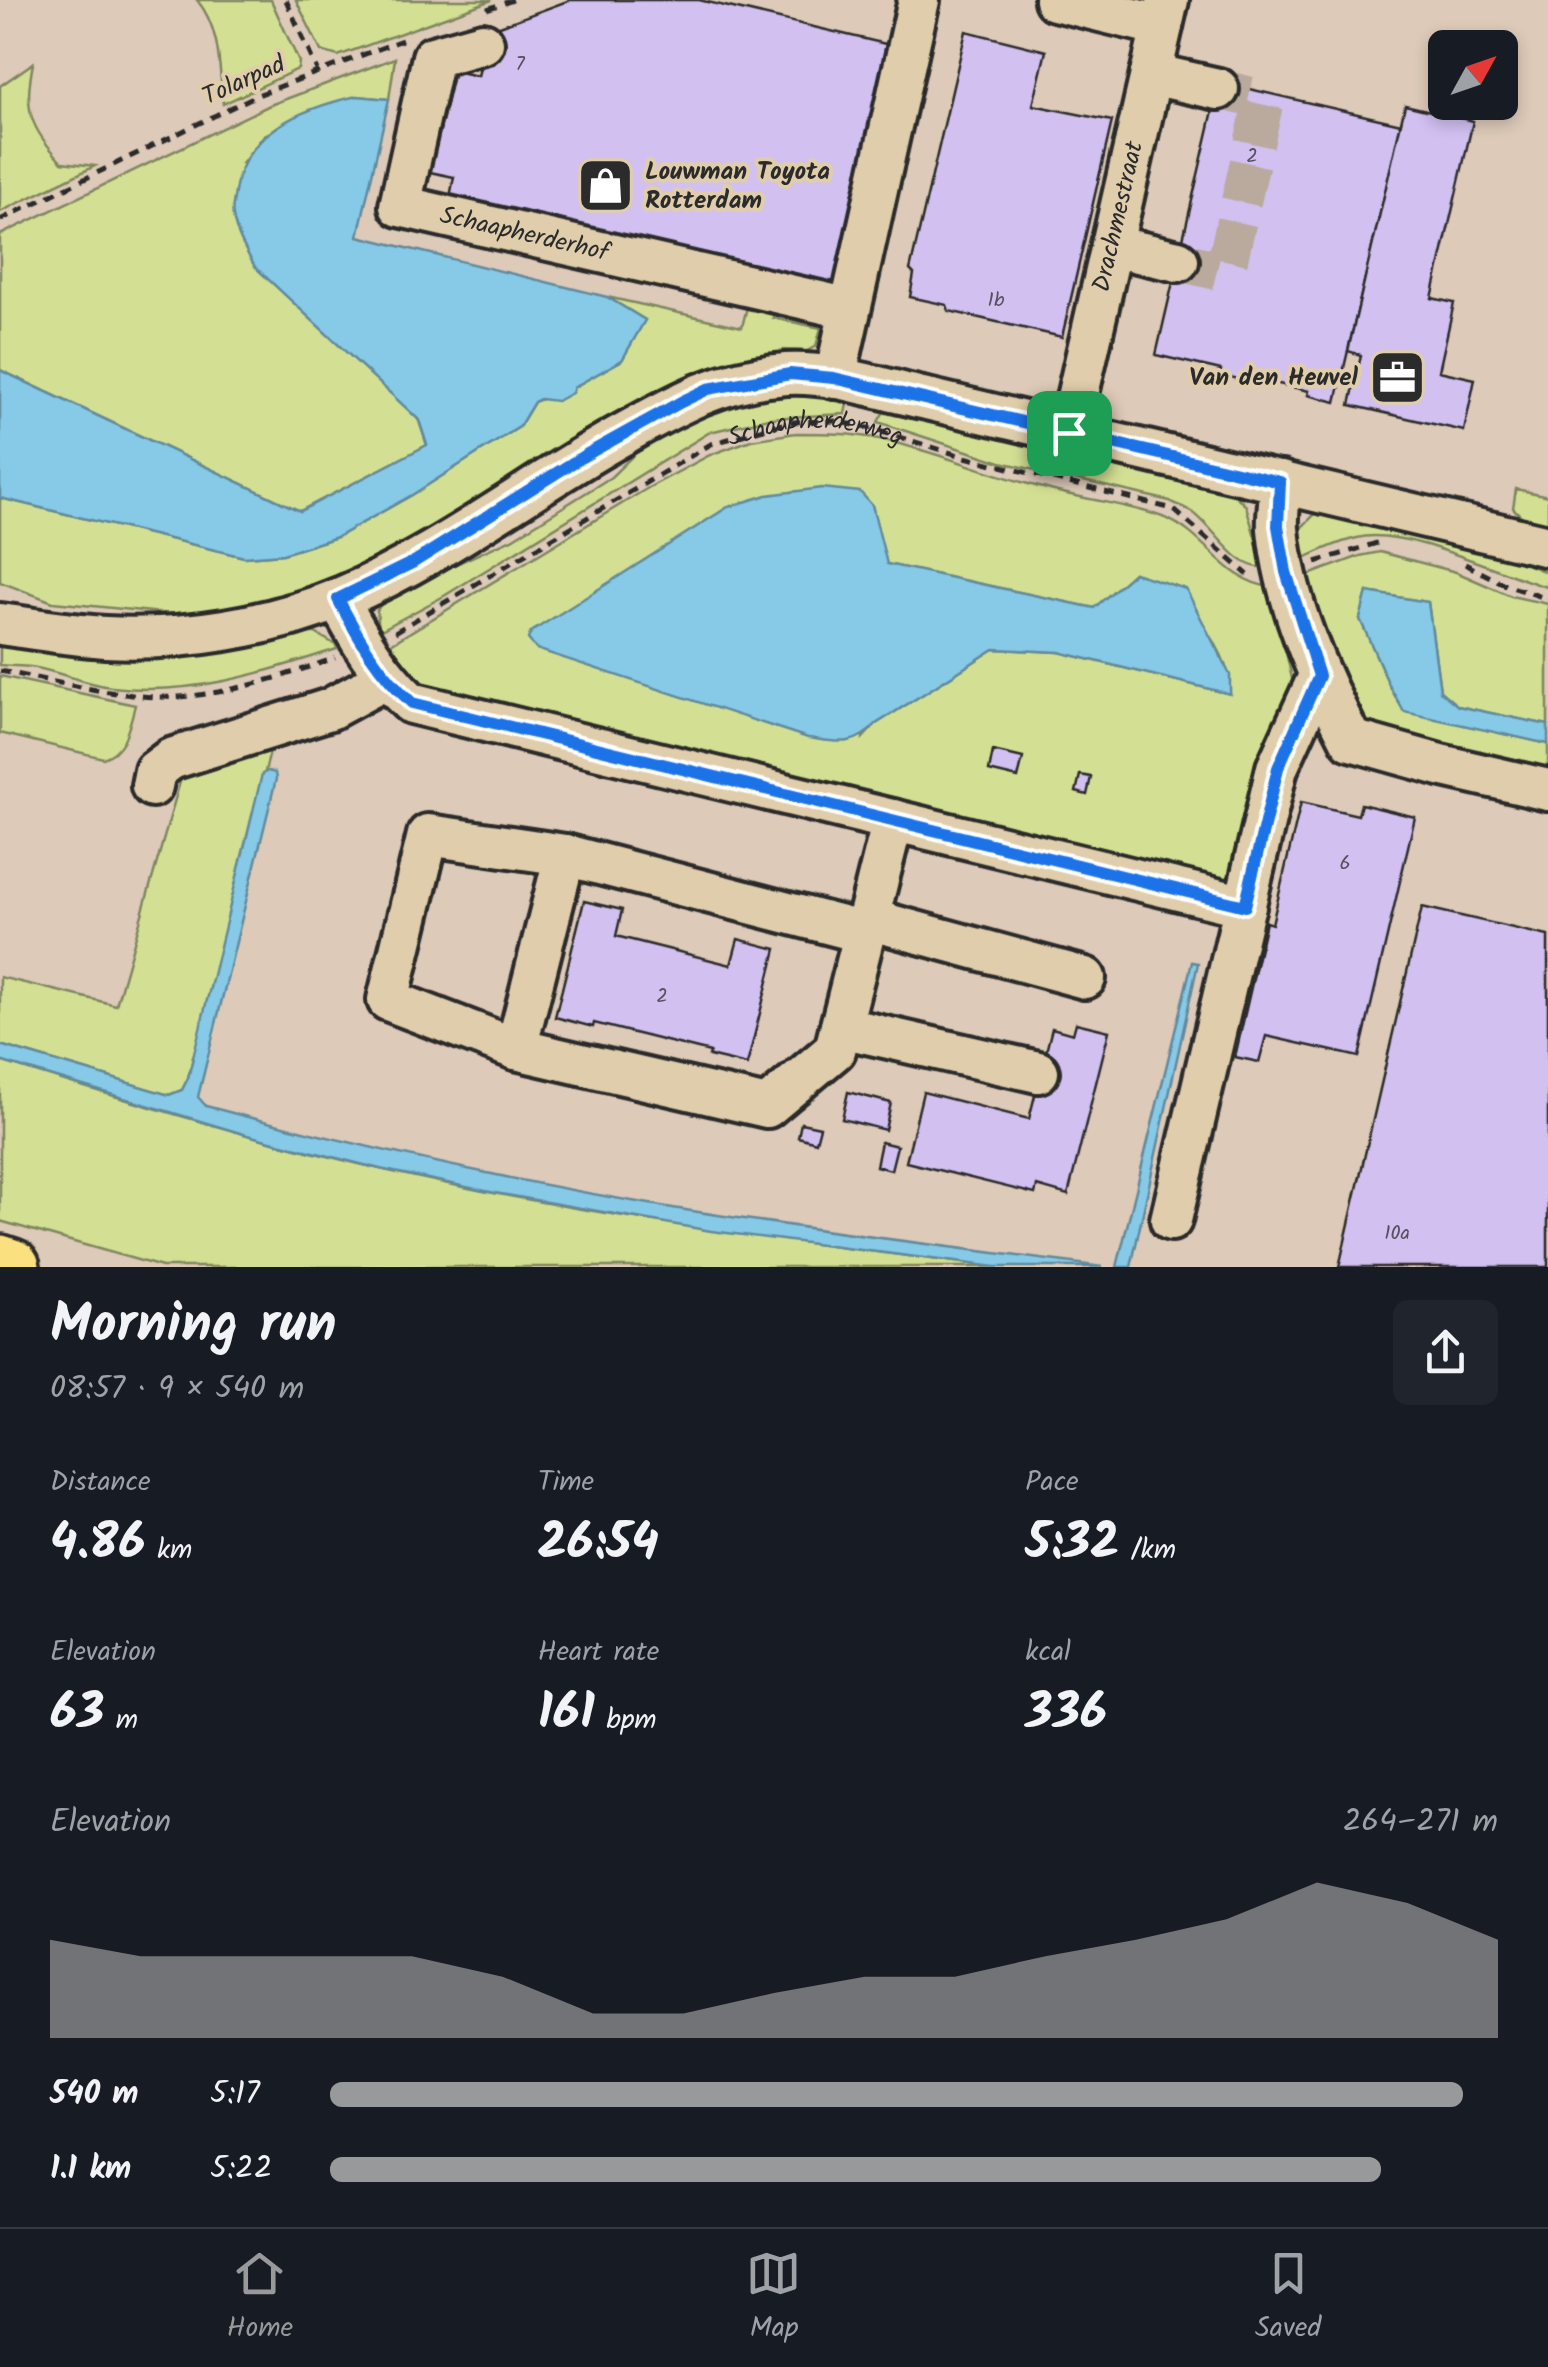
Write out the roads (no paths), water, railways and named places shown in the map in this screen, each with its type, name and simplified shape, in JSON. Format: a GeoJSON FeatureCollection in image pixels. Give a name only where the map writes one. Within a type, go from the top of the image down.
{"type":"FeatureCollection","features":[{"type":"Feature","properties":{"kind":"highway"},"geometry":{"type":"LineString","coordinates":[[0,1263],[12,1267]]}},
{"type":"Feature","properties":{"kind":"street"},"geometry":{"type":"LineString","coordinates":[[1055,0],[1165,13]]}},
{"type":"Feature","properties":{"kind":"street"},"geometry":{"type":"LineString","coordinates":[[834,378],[906,3]]}},
{"type":"Feature","properties":{"kind":"street","name":"Drachmestraat"},"geometry":{"type":"LineString","coordinates":[[1069,433],[1165,13]]}},
{"type":"Feature","properties":{"kind":"street","name":"Schaapherderhof"},"geometry":{"type":"LineString","coordinates":[[482,28],[433,58],[400,206],[850,310]]}},
{"type":"Feature","properties":{"kind":"street"},"geometry":{"type":"LineString","coordinates":[[1151,74],[1218,89]]}},
{"type":"Feature","properties":{"kind":"street"},"geometry":{"type":"LineString","coordinates":[[1112,246],[1178,261]]}},
{"type":"Feature","properties":{"kind":"street","name":"Schaapherderweg"},"geometry":{"type":"LineString","coordinates":[[0,624],[108,637],[183,635],[253,622],[338,599],[414,562],[582,457],[708,389],[790,374],[834,378],[1548,546]]}},
{"type":"Feature","properties":{"kind":"street"},"geometry":{"type":"LineString","coordinates":[[1280,482],[1278,526],[1286,572],[1319,676],[1351,740],[1440,766],[1548,790]]}},
{"type":"Feature","properties":{"kind":"street"},"geometry":{"type":"LineString","coordinates":[[338,599],[374,664],[412,703],[1245,906]]}},
{"type":"Feature","properties":{"kind":"street","name":"Schaapherderweg"},"geometry":{"type":"LineString","coordinates":[[0,606],[73,634]]}},
{"type":"Feature","properties":{"kind":"street"},"geometry":{"type":"LineString","coordinates":[[152,786],[155,771],[171,759],[330,710],[374,664]]}},
{"type":"Feature","properties":{"kind":"street"},"geometry":{"type":"LineString","coordinates":[[1170,1220],[1278,768],[1319,676]]}},
{"type":"Feature","properties":{"kind":"street"},"geometry":{"type":"LineString","coordinates":[[892,820],[867,926],[835,1050],[767,1107],[516,1049],[388,1000],[428,835],[565,855],[867,926],[1085,978]]}},
{"type":"Feature","properties":{"kind":"street"},"geometry":{"type":"LineString","coordinates":[[516,1049],[565,855]]}},
{"type":"Feature","properties":{"kind":"street"},"geometry":{"type":"LineString","coordinates":[[841,1028],[1038,1072]]}},
{"type":"Feature","properties":{"kind":"water"},"geometry":{"type":"Polygon","coordinates":[[[357,96],[389,99],[358,236],[607,297],[645,320],[622,360],[557,401],[534,402],[519,427],[412,495],[337,537],[283,554],[244,557],[0,498],[0,370],[300,511],[427,445],[419,420],[255,267],[233,216],[241,171],[263,138],[316,107],[357,96]]]}},
{"type":"Feature","properties":{"kind":"water"},"geometry":{"type":"Polygon","coordinates":[[[822,488],[860,492],[872,505],[887,564],[1094,608],[1134,573],[1186,589],[1230,675],[1230,694],[1059,652],[994,649],[860,737],[837,742],[808,738],[536,649],[528,639],[531,632],[728,507],[767,495],[822,488]]]}},
{"type":"Feature","properties":{"kind":"water"},"geometry":{"type":"Polygon","coordinates":[[[1367,592],[1428,602],[1440,691],[1458,706],[1548,725],[1548,744],[1404,712],[1360,619],[1367,592]]]}},
{"type":"Feature","properties":{"kind":"water"},"geometry":{"type":"Polygon","coordinates":[[[275,773],[276,779],[198,1097],[206,1106],[438,1163],[614,1198],[1102,1267],[995,1267],[711,1231],[495,1193],[247,1135],[0,1061],[0,1045],[169,1095],[182,1090],[262,774],[275,773]]]}},
{"type":"Feature","properties":{"kind":"water"},"geometry":{"type":"Polygon","coordinates":[[[1192,962],[1198,963],[1131,1267],[1117,1267],[1192,962]]]}},
{"type":"Feature","properties":{"kind":"tunnel"},"geometry":{"type":"LineString","coordinates":[[1178,261],[1225,272],[1264,100],[1218,89]]}},
{"type":"Feature","properties":{"kind":"place","name":"Louwman Toyota Rotterdam"},"geometry":{"type":"Point","coordinates":[606,186]}},
{"type":"Feature","properties":{"kind":"place","name":"Van den Heuvel"},"geometry":{"type":"Point","coordinates":[1397,378]}}]}
